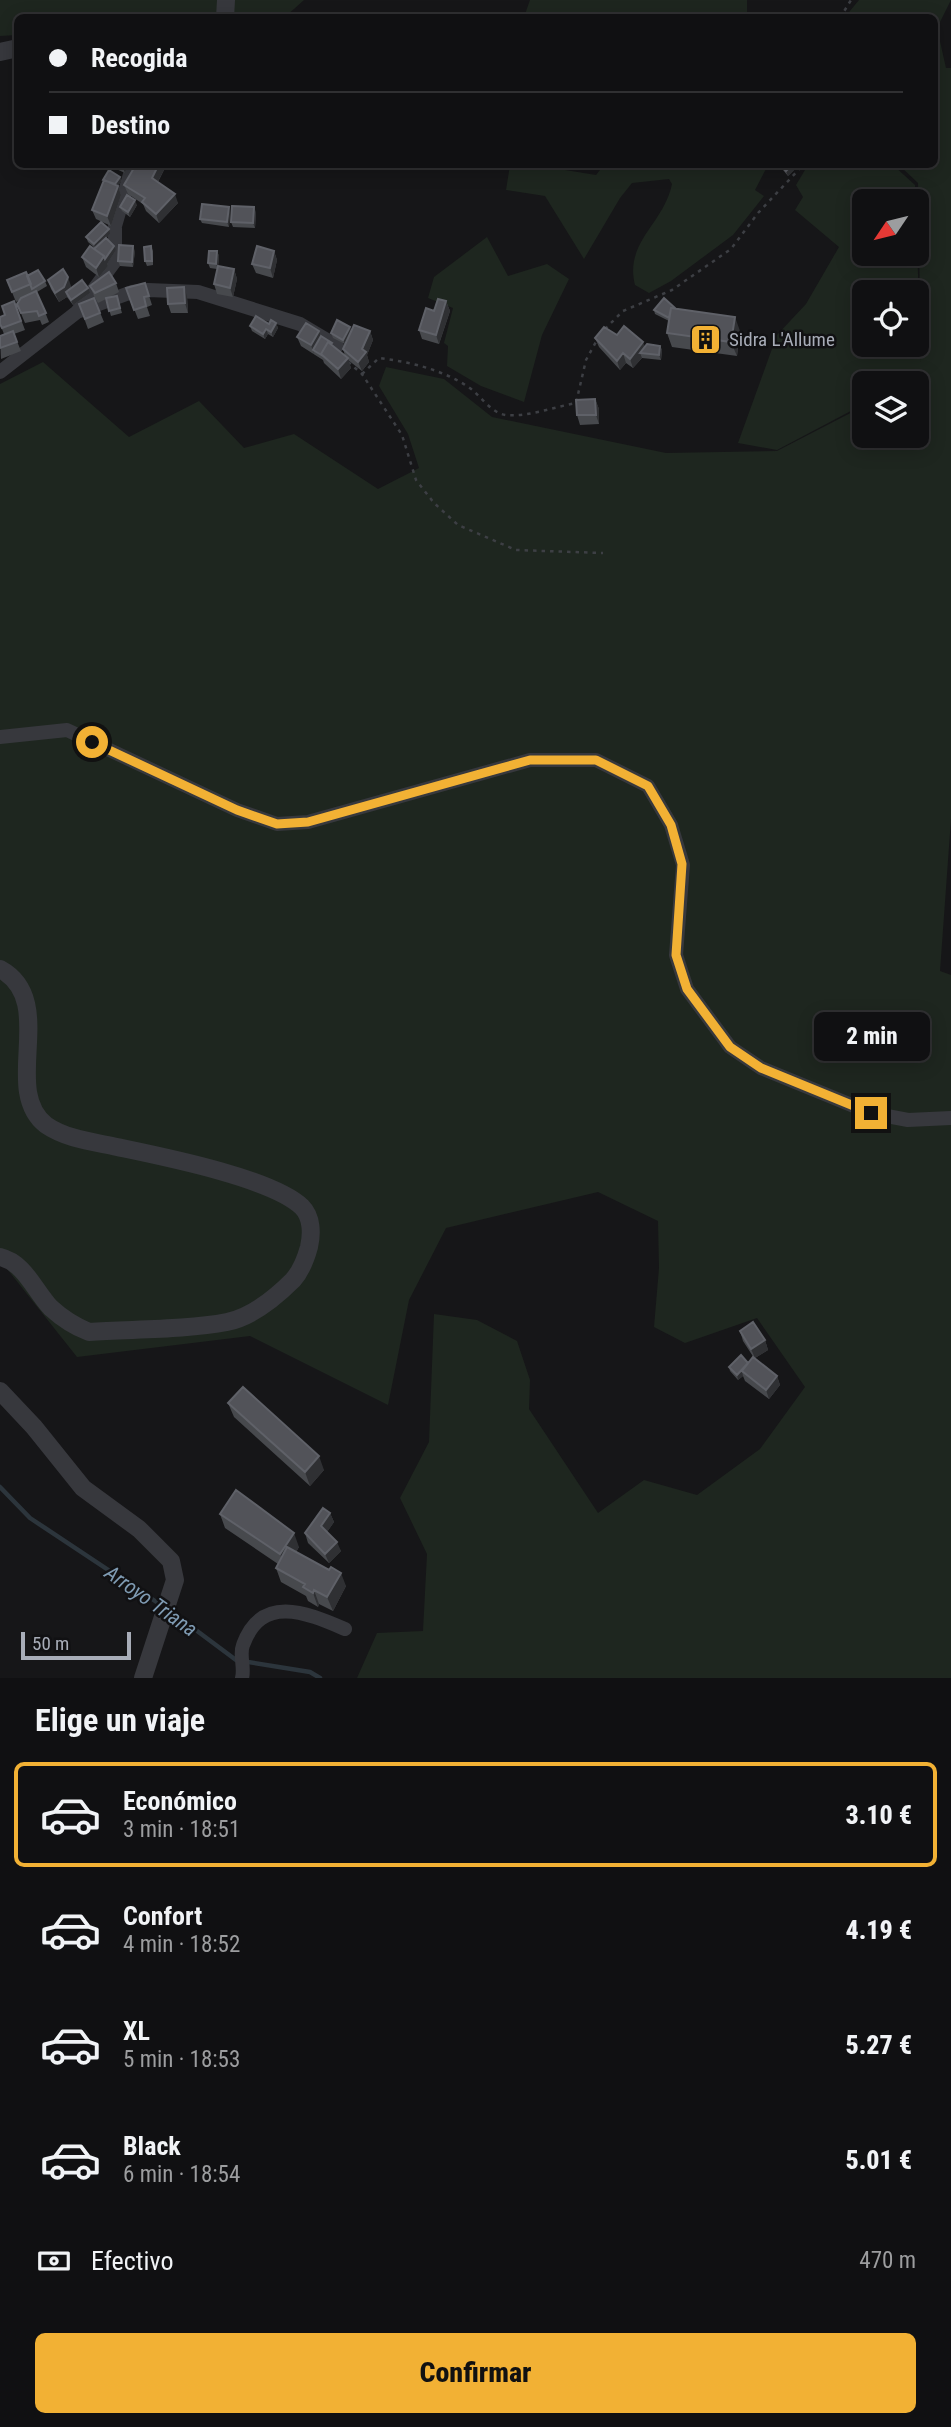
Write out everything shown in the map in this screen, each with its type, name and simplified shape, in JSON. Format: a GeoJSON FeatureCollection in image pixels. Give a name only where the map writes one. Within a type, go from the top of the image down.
{"type":"FeatureCollection","features":[{"type":"Feature","properties":{"kind":"street"},"geometry":{"type":"LineString","coordinates":[[0,372],[77,312],[115,261],[115,226],[132,168]]}},
{"type":"Feature","properties":{"kind":"street"},"geometry":{"type":"LineString","coordinates":[[77,312],[132,292],[198,292],[300,324],[337,346]]}},
{"type":"Feature","properties":{"kind":"street"},"geometry":{"type":"LineString","coordinates":[[0,737],[67,730],[237,810],[277,824],[308,822],[530,760],[596,760],[648,786],[671,825],[682,864],[676,955],[687,989],[730,1047],[761,1068],[871,1113],[908,1120],[951,1118]]}},
{"type":"Feature","properties":{"kind":"street"},"geometry":{"type":"LineString","coordinates":[[0,969],[12,975],[23,991],[24,1093],[32,1113],[47,1126],[80,1139],[176,1160],[274,1189],[303,1208],[313,1233],[307,1255],[296,1277],[271,1300],[228,1322],[89,1332],[70,1324],[50,1307],[14,1260],[0,1257]]}},
{"type":"Feature","properties":{"kind":"street"},"geometry":{"type":"LineString","coordinates":[[0,1391],[34,1427],[83,1488],[139,1529],[171,1561],[175,1580],[143,1678]]}},
{"type":"Feature","properties":{"kind":"street"},"geometry":{"type":"LineString","coordinates":[[243,1675],[242,1651],[255,1626],[269,1613],[284,1609],[312,1615],[345,1629]]}},
{"type":"Feature","properties":{"kind":"path"},"geometry":{"type":"LineString","coordinates":[[362,374],[379,358],[412,362],[468,387],[494,411],[505,415],[576,403],[586,360],[613,319],[623,311],[672,290],[731,249],[758,213],[800,168]]}},
{"type":"Feature","properties":{"kind":"path"},"geometry":{"type":"LineString","coordinates":[[337,346],[343,358],[362,374],[402,435],[416,480],[433,503],[458,525],[516,550],[603,553]]}},
{"type":"Feature","properties":{"kind":"shaded area"},"geometry":{"type":"Polygon","coordinates":[[[0,0],[304,0],[288,14],[14,14],[14,35],[0,36],[0,0]]]}},
{"type":"Feature","properties":{"kind":"shaded area"},"geometry":{"type":"Polygon","coordinates":[[[530,0],[747,0],[747,14],[525,14],[530,0]]]}},
{"type":"Feature","properties":{"kind":"shaded area"},"geometry":{"type":"Polygon","coordinates":[[[859,0],[951,0],[938,26],[938,14],[847,14],[859,0]]]}},
{"type":"Feature","properties":{"kind":"shaded area"},"geometry":{"type":"Polygon","coordinates":[[[938,32],[946,68],[951,68],[951,819],[940,971],[951,975],[951,1678],[357,1678],[377,1633],[423,1631],[427,1554],[400,1498],[429,1442],[434,1314],[477,1320],[517,1341],[530,1380],[529,1409],[598,1513],[644,1480],[697,1495],[760,1449],[805,1387],[757,1318],[685,1343],[654,1327],[659,1268],[658,1221],[598,1192],[446,1228],[409,1300],[388,1405],[250,1336],[77,1357],[0,1260],[0,384],[43,362],[129,437],[199,401],[244,448],[294,434],[378,489],[419,468],[408,434],[379,386],[386,367],[444,379],[492,417],[666,453],[777,451],[852,412],[852,448],[929,448],[929,371],[852,371],[852,410],[777,450],[738,443],[777,335],[806,304],[839,247],[795,210],[803,197],[796,185],[806,168],[896,168],[915,185],[915,189],[852,189],[852,266],[918,266],[918,280],[852,280],[852,357],[921,357],[921,363],[921,357],[929,357],[929,280],[920,280],[919,266],[929,266],[929,189],[918,189],[918,183],[902,168],[938,168],[938,32]]]}},
{"type":"Feature","properties":{"kind":"shaded area"},"geometry":{"type":"Polygon","coordinates":[[[510,168],[553,168],[596,175],[602,168],[766,168],[755,190],[764,196],[733,235],[671,281],[649,293],[635,285],[635,257],[668,198],[672,184],[669,179],[632,183],[620,198],[584,259],[545,196],[506,190],[510,168]]]}},
{"type":"Feature","properties":{"kind":"shaded area"},"geometry":{"type":"Polygon","coordinates":[[[487,237],[508,276],[547,264],[569,279],[542,335],[524,402],[481,386],[447,366],[448,346],[444,343],[453,308],[428,298],[434,277],[487,237]]]}},
{"type":"Feature","properties":{"kind":"building"},"geometry":{"type":"Polygon","coordinates":[[[134,168],[157,168],[152,178],[175,194],[156,214],[142,202],[145,198],[124,185],[134,168]]]}},
{"type":"Feature","properties":{"kind":"building"},"geometry":{"type":"Polygon","coordinates":[[[109,170],[120,177],[115,184],[103,180],[109,170]]]}},
{"type":"Feature","properties":{"kind":"building"},"geometry":{"type":"Polygon","coordinates":[[[104,180],[118,186],[107,216],[92,210],[104,180]]]}},
{"type":"Feature","properties":{"kind":"building"},"geometry":{"type":"Polygon","coordinates":[[[127,195],[135,200],[128,212],[120,207],[127,195]]]}},
{"type":"Feature","properties":{"kind":"building"},"geometry":{"type":"Polygon","coordinates":[[[202,204],[229,207],[227,222],[200,219],[202,204]]]}},
{"type":"Feature","properties":{"kind":"building"},"geometry":{"type":"Polygon","coordinates":[[[232,206],[254,207],[253,223],[231,222],[232,206]]]}},
{"type":"Feature","properties":{"kind":"building"},"geometry":{"type":"Polygon","coordinates":[[[101,222],[109,229],[94,244],[86,237],[101,222]]]}},
{"type":"Feature","properties":{"kind":"building"},"geometry":{"type":"Polygon","coordinates":[[[106,238],[114,246],[105,259],[94,249],[106,238]]]}},
{"type":"Feature","properties":{"kind":"building"},"geometry":{"type":"Polygon","coordinates":[[[119,245],[133,246],[132,262],[118,261],[119,245]]]}},
{"type":"Feature","properties":{"kind":"building"},"geometry":{"type":"Polygon","coordinates":[[[90,246],[104,256],[96,268],[82,257],[90,246]]]}},
{"type":"Feature","properties":{"kind":"building"},"geometry":{"type":"Polygon","coordinates":[[[151,246],[152,261],[145,261],[144,247],[151,246]]]}},
{"type":"Feature","properties":{"kind":"building"},"geometry":{"type":"Polygon","coordinates":[[[257,246],[274,251],[270,268],[252,264],[257,246]]]}},
{"type":"Feature","properties":{"kind":"building"},"geometry":{"type":"Polygon","coordinates":[[[209,251],[217,251],[216,264],[208,263],[209,251]]]}},
{"type":"Feature","properties":{"kind":"building"},"geometry":{"type":"Polygon","coordinates":[[[218,266],[234,269],[230,288],[214,284],[218,266]]]}},
{"type":"Feature","properties":{"kind":"building"},"geometry":{"type":"Polygon","coordinates":[[[63,269],[68,277],[64,287],[55,293],[48,280],[63,269]]]}},
{"type":"Feature","properties":{"kind":"building"},"geometry":{"type":"Polygon","coordinates":[[[38,270],[45,281],[32,289],[27,276],[38,270]]]}},
{"type":"Feature","properties":{"kind":"building"},"geometry":{"type":"Polygon","coordinates":[[[26,272],[31,284],[12,292],[7,280],[26,272]]]}},
{"type":"Feature","properties":{"kind":"building"},"geometry":{"type":"Polygon","coordinates":[[[109,272],[116,283],[95,293],[90,286],[109,272]]]}},
{"type":"Feature","properties":{"kind":"building"},"geometry":{"type":"Polygon","coordinates":[[[82,280],[88,288],[71,300],[66,292],[82,280]]]}},
{"type":"Feature","properties":{"kind":"building"},"geometry":{"type":"Polygon","coordinates":[[[145,283],[149,296],[144,297],[146,306],[134,310],[126,288],[145,283]]]}},
{"type":"Feature","properties":{"kind":"building"},"geometry":{"type":"Polygon","coordinates":[[[184,287],[185,303],[168,304],[167,288],[184,287]]]}},
{"type":"Feature","properties":{"kind":"building"},"geometry":{"type":"Polygon","coordinates":[[[36,291],[46,313],[39,316],[37,311],[21,313],[17,304],[21,298],[36,291]]]}},
{"type":"Feature","properties":{"kind":"building"},"geometry":{"type":"Polygon","coordinates":[[[117,296],[120,308],[109,311],[106,298],[117,296]]]}},
{"type":"Feature","properties":{"kind":"building"},"geometry":{"type":"Polygon","coordinates":[[[94,298],[100,313],[85,319],[79,304],[94,298]]]}},
{"type":"Feature","properties":{"kind":"building"},"geometry":{"type":"Polygon","coordinates":[[[664,298],[675,308],[671,308],[669,318],[654,310],[664,298]]]}},
{"type":"Feature","properties":{"kind":"building"},"geometry":{"type":"Polygon","coordinates":[[[438,299],[446,301],[436,335],[419,330],[426,308],[434,311],[438,299]]]}},
{"type":"Feature","properties":{"kind":"building"},"geometry":{"type":"Polygon","coordinates":[[[14,301],[21,321],[2,328],[0,317],[5,315],[2,306],[14,301]]]}},
{"type":"Feature","properties":{"kind":"building"},"geometry":{"type":"Polygon","coordinates":[[[671,308],[735,317],[731,342],[667,333],[671,308]]]}},
{"type":"Feature","properties":{"kind":"building"},"geometry":{"type":"Polygon","coordinates":[[[256,316],[269,324],[271,320],[276,323],[271,332],[266,329],[263,334],[250,326],[256,316]]]}},
{"type":"Feature","properties":{"kind":"building"},"geometry":{"type":"Polygon","coordinates":[[[337,320],[350,327],[343,340],[331,333],[337,320]]]}},
{"type":"Feature","properties":{"kind":"building"},"geometry":{"type":"Polygon","coordinates":[[[306,323],[319,331],[311,345],[297,337],[306,323]]]}},
{"type":"Feature","properties":{"kind":"building"},"geometry":{"type":"Polygon","coordinates":[[[354,325],[370,331],[362,349],[366,352],[358,362],[343,349],[354,325]]]}},
{"type":"Feature","properties":{"kind":"building"},"geometry":{"type":"Polygon","coordinates":[[[624,326],[643,342],[630,359],[623,353],[617,361],[595,338],[604,327],[617,335],[624,326]]]}},
{"type":"Feature","properties":{"kind":"building"},"geometry":{"type":"Polygon","coordinates":[[[13,331],[17,342],[0,348],[0,336],[13,331]]]}},
{"type":"Feature","properties":{"kind":"building"},"geometry":{"type":"Polygon","coordinates":[[[321,336],[332,343],[328,342],[321,354],[323,356],[313,350],[321,336]]]}},
{"type":"Feature","properties":{"kind":"building"},"geometry":{"type":"Polygon","coordinates":[[[328,342],[348,358],[338,369],[321,354],[328,342]]]}},
{"type":"Feature","properties":{"kind":"building"},"geometry":{"type":"Polygon","coordinates":[[[647,344],[660,346],[659,355],[640,353],[647,344]]]}},
{"type":"Feature","properties":{"kind":"building"},"geometry":{"type":"Polygon","coordinates":[[[595,399],[596,415],[577,415],[576,400],[595,399]]]}},
{"type":"Feature","properties":{"kind":"building"},"geometry":{"type":"Polygon","coordinates":[[[753,1322],[765,1340],[751,1349],[740,1331],[753,1322]]]}},
{"type":"Feature","properties":{"kind":"building"},"geometry":{"type":"Polygon","coordinates":[[[741,1355],[748,1363],[737,1375],[729,1367],[741,1355]]]}},
{"type":"Feature","properties":{"kind":"building"},"geometry":{"type":"Polygon","coordinates":[[[753,1357],[777,1376],[766,1390],[742,1371],[753,1357]]]}},
{"type":"Feature","properties":{"kind":"building"},"geometry":{"type":"Polygon","coordinates":[[[243,1387],[319,1456],[305,1472],[228,1403],[243,1387]]]}},
{"type":"Feature","properties":{"kind":"building"},"geometry":{"type":"Polygon","coordinates":[[[236,1490],[294,1533],[280,1554],[220,1514],[236,1490]]]}},
{"type":"Feature","properties":{"kind":"building"},"geometry":{"type":"Polygon","coordinates":[[[323,1508],[330,1513],[321,1526],[337,1542],[325,1554],[305,1533],[323,1508]]]}},
{"type":"Feature","properties":{"kind":"building"},"geometry":{"type":"Polygon","coordinates":[[[287,1547],[329,1570],[331,1567],[341,1573],[327,1597],[314,1590],[313,1593],[303,1587],[305,1584],[276,1568],[287,1547]]]}},
{"type":"Feature","properties":{"kind":"waterway","name":"Arroyo Triana"},"geometry":{"type":"LineString","coordinates":[[0,1487],[30,1518],[161,1605]]}},
{"type":"Feature","properties":{"kind":"waterway","name":"Arroyo Triana"},"geometry":{"type":"LineString","coordinates":[[169,1610],[236,1660],[310,1672],[320,1678]]}},
{"type":"Feature","properties":{"kind":"place","name":"Sidra L'Allume"},"geometry":{"type":"Point","coordinates":[706,339]}},
{"type":"Feature","properties":{"kind":"route"},"geometry":{"type":"LineString","coordinates":[[92,742],[237,810],[277,824],[308,822],[530,760],[596,760],[648,786],[671,825],[682,864],[676,955],[687,989],[730,1047],[761,1068],[871,1113]]}}]}
